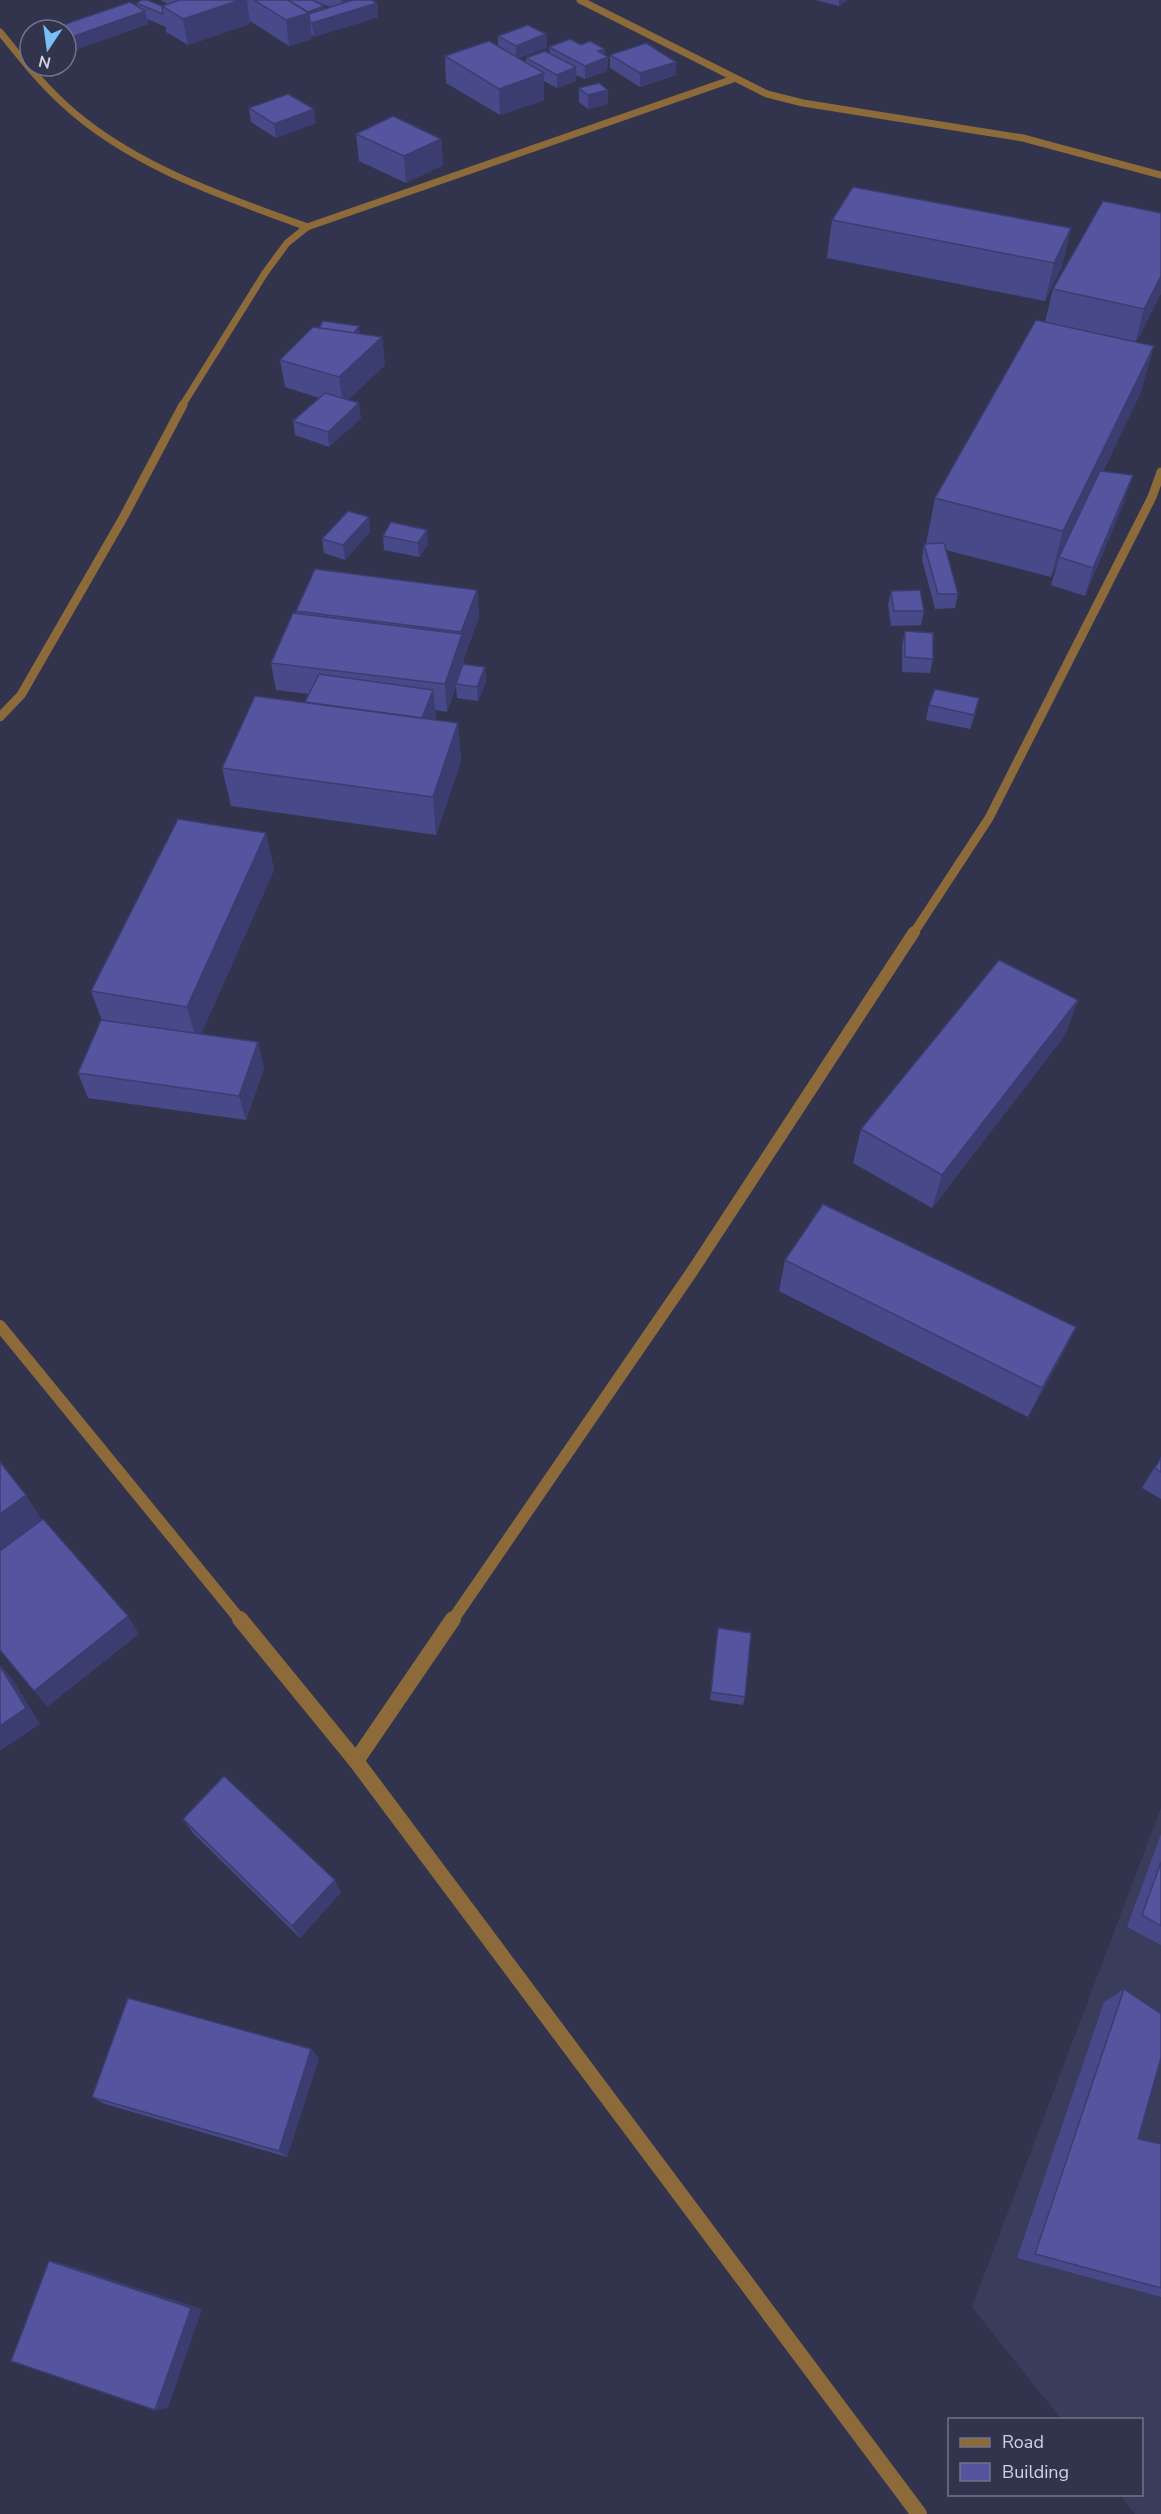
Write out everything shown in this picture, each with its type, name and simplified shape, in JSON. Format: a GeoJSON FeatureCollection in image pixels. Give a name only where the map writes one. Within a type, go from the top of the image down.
{"type":"FeatureCollection","features":[{"type":"Feature","properties":{"kind":"street"},"geometry":{"type":"LineString","coordinates":[[580,0],[733,79],[767,94],[803,103],[1023,138],[1161,176]]}},
{"type":"Feature","properties":{"kind":"street"},"geometry":{"type":"LineString","coordinates":[[0,32],[37,81],[82,122],[143,160],[199,187],[307,227]]}},
{"type":"Feature","properties":{"kind":"street"},"geometry":{"type":"LineString","coordinates":[[0,717],[21,695],[123,518],[187,396],[265,273],[287,243],[307,227],[733,79]]}},
{"type":"Feature","properties":{"kind":"street"},"geometry":{"type":"LineString","coordinates":[[356,1761],[693,1270],[989,818],[1152,497],[1161,472]]}},
{"type":"Feature","properties":{"kind":"street"},"geometry":{"type":"LineString","coordinates":[[0,1326],[356,1761],[919,2514]]}},
{"type":"Feature","properties":{"kind":"shaded area"},"geometry":{"type":"Polygon","coordinates":[[[1161,1808],[1161,2514],[1135,2514],[1121,2496],[1143,2496],[1143,2418],[1060,2418],[972,2307],[1161,1808]]]}},
{"type":"Feature","properties":{"kind":"building"},"geometry":{"type":"Polygon","coordinates":[[[142,0],[162,6],[163,14],[136,3],[142,0]]]}},
{"type":"Feature","properties":{"kind":"building"},"geometry":{"type":"Polygon","coordinates":[[[180,0],[240,0],[183,19],[162,6],[180,0]]]}},
{"type":"Feature","properties":{"kind":"building"},"geometry":{"type":"Polygon","coordinates":[[[254,0],[288,0],[309,13],[286,20],[254,0]]]}},
{"type":"Feature","properties":{"kind":"building"},"geometry":{"type":"Polygon","coordinates":[[[288,0],[312,0],[324,6],[308,12],[288,0]]]}},
{"type":"Feature","properties":{"kind":"building"},"geometry":{"type":"Polygon","coordinates":[[[353,0],[372,0],[377,3],[310,22],[309,14],[353,0]]]}},
{"type":"Feature","properties":{"kind":"building"},"geometry":{"type":"Polygon","coordinates":[[[130,2],[145,11],[78,35],[78,20],[130,2]]]}},
{"type":"Feature","properties":{"kind":"building"},"geometry":{"type":"Polygon","coordinates":[[[528,25],[546,34],[516,46],[498,36],[528,25]]]}},
{"type":"Feature","properties":{"kind":"building"},"geometry":{"type":"Polygon","coordinates":[[[570,39],[581,45],[590,41],[605,49],[598,51],[608,57],[585,66],[549,47],[570,39]]]}},
{"type":"Feature","properties":{"kind":"building"},"geometry":{"type":"Polygon","coordinates":[[[489,41],[544,73],[499,89],[445,56],[489,41]]]}},
{"type":"Feature","properties":{"kind":"building"},"geometry":{"type":"Polygon","coordinates":[[[646,43],[676,62],[640,73],[610,55],[646,43]]]}},
{"type":"Feature","properties":{"kind":"building"},"geometry":{"type":"Polygon","coordinates":[[[545,51],[576,67],[557,75],[526,58],[545,51]]]}},
{"type":"Feature","properties":{"kind":"building"},"geometry":{"type":"Polygon","coordinates":[[[599,83],[608,90],[588,95],[579,88],[599,83]]]}},
{"type":"Feature","properties":{"kind":"building"},"geometry":{"type":"Polygon","coordinates":[[[288,94],[314,109],[274,124],[249,108],[288,94]]]}},
{"type":"Feature","properties":{"kind":"building"},"geometry":{"type":"Polygon","coordinates":[[[393,116],[441,139],[404,156],[356,134],[393,116]]]}},
{"type":"Feature","properties":{"kind":"building"},"geometry":{"type":"Polygon","coordinates":[[[853,187],[1071,228],[1054,263],[832,220],[853,187]]]}},
{"type":"Feature","properties":{"kind":"building"},"geometry":{"type":"Polygon","coordinates":[[[1103,201],[1161,213],[1161,276],[1144,309],[1053,289],[1103,201]]]}},
{"type":"Feature","properties":{"kind":"building"},"geometry":{"type":"Polygon","coordinates":[[[1036,320],[1154,346],[1063,531],[935,498],[1036,320]]]}},
{"type":"Feature","properties":{"kind":"building"},"geometry":{"type":"Polygon","coordinates":[[[323,321],[359,326],[354,333],[319,328],[323,321]]]}},
{"type":"Feature","properties":{"kind":"building"},"geometry":{"type":"Polygon","coordinates":[[[313,327],[382,337],[339,377],[280,360],[313,327]]]}},
{"type":"Feature","properties":{"kind":"building"},"geometry":{"type":"Polygon","coordinates":[[[325,393],[359,403],[328,432],[293,421],[325,393]]]}},
{"type":"Feature","properties":{"kind":"building"},"geometry":{"type":"Polygon","coordinates":[[[1100,471],[1133,475],[1093,568],[1059,557],[1100,471]]]}},
{"type":"Feature","properties":{"kind":"building"},"geometry":{"type":"Polygon","coordinates":[[[348,511],[369,517],[343,545],[322,539],[348,511]]]}},
{"type":"Feature","properties":{"kind":"building"},"geometry":{"type":"Polygon","coordinates":[[[391,522],[427,530],[418,543],[383,536],[391,522]]]}},
{"type":"Feature","properties":{"kind":"building"},"geometry":{"type":"Polygon","coordinates":[[[944,543],[958,594],[938,594],[924,544],[944,543]]]}},
{"type":"Feature","properties":{"kind":"building"},"geometry":{"type":"Polygon","coordinates":[[[315,569],[477,590],[461,632],[296,611],[315,569]]]}},
{"type":"Feature","properties":{"kind":"building"},"geometry":{"type":"Polygon","coordinates":[[[920,590],[924,611],[894,611],[891,591],[920,590]]]}},
{"type":"Feature","properties":{"kind":"building"},"geometry":{"type":"Polygon","coordinates":[[[293,613],[462,634],[445,684],[271,663],[293,613]]]}},
{"type":"Feature","properties":{"kind":"building"},"geometry":{"type":"Polygon","coordinates":[[[905,631],[933,633],[933,659],[905,657],[905,631]]]}},
{"type":"Feature","properties":{"kind":"building"},"geometry":{"type":"Polygon","coordinates":[[[463,664],[485,667],[477,687],[456,684],[463,664]]]}},
{"type":"Feature","properties":{"kind":"building"},"geometry":{"type":"Polygon","coordinates":[[[319,674],[433,690],[422,718],[305,702],[319,674]]]}},
{"type":"Feature","properties":{"kind":"building"},"geometry":{"type":"Polygon","coordinates":[[[935,689],[979,698],[974,715],[929,705],[935,689]]]}},
{"type":"Feature","properties":{"kind":"building"},"geometry":{"type":"Polygon","coordinates":[[[255,696],[458,723],[433,797],[222,768],[255,696]]]}},
{"type":"Feature","properties":{"kind":"building"},"geometry":{"type":"Polygon","coordinates":[[[178,819],[266,833],[187,1007],[91,991],[178,819]]]}},
{"type":"Feature","properties":{"kind":"building"},"geometry":{"type":"Polygon","coordinates":[[[999,960],[1078,1000],[942,1175],[861,1129],[999,960]]]}},
{"type":"Feature","properties":{"kind":"building"},"geometry":{"type":"Polygon","coordinates":[[[101,1020],[258,1042],[239,1096],[78,1073],[101,1020]]]}},
{"type":"Feature","properties":{"kind":"building"},"geometry":{"type":"Polygon","coordinates":[[[823,1204],[1076,1327],[1042,1388],[785,1260],[823,1204]]]}},
{"type":"Feature","properties":{"kind":"building"},"geometry":{"type":"Polygon","coordinates":[[[1161,1458],[1161,1472],[1155,1468],[1161,1458]]]}},
{"type":"Feature","properties":{"kind":"building"},"geometry":{"type":"Polygon","coordinates":[[[0,1462],[26,1495],[0,1514],[0,1462]]]}},
{"type":"Feature","properties":{"kind":"building"},"geometry":{"type":"Polygon","coordinates":[[[43,1519],[128,1616],[34,1691],[0,1650],[0,1551],[43,1519]]]}},
{"type":"Feature","properties":{"kind":"building"},"geometry":{"type":"Polygon","coordinates":[[[718,1628],[751,1633],[745,1697],[711,1692],[718,1628]]]}},
{"type":"Feature","properties":{"kind":"building"},"geometry":{"type":"Polygon","coordinates":[[[0,1666],[26,1708],[0,1726],[0,1666]]]}},
{"type":"Feature","properties":{"kind":"building"},"geometry":{"type":"Polygon","coordinates":[[[224,1776],[335,1880],[292,1926],[183,1819],[224,1776]]]}},
{"type":"Feature","properties":{"kind":"building"},"geometry":{"type":"Polygon","coordinates":[[[1161,1862],[1161,1926],[1142,1915],[1161,1862]]]}},
{"type":"Feature","properties":{"kind":"building"},"geometry":{"type":"Polygon","coordinates":[[[1124,1989],[1161,2014],[1161,2058],[1138,2139],[1161,2144],[1161,2288],[1035,2254],[1124,1989]]]}},
{"type":"Feature","properties":{"kind":"building"},"geometry":{"type":"Polygon","coordinates":[[[128,1998],[311,2049],[279,2151],[92,2097],[128,1998]]]}},
{"type":"Feature","properties":{"kind":"building"},"geometry":{"type":"Polygon","coordinates":[[[49,2261],[191,2308],[155,2410],[11,2361],[49,2261]]]}}]}
